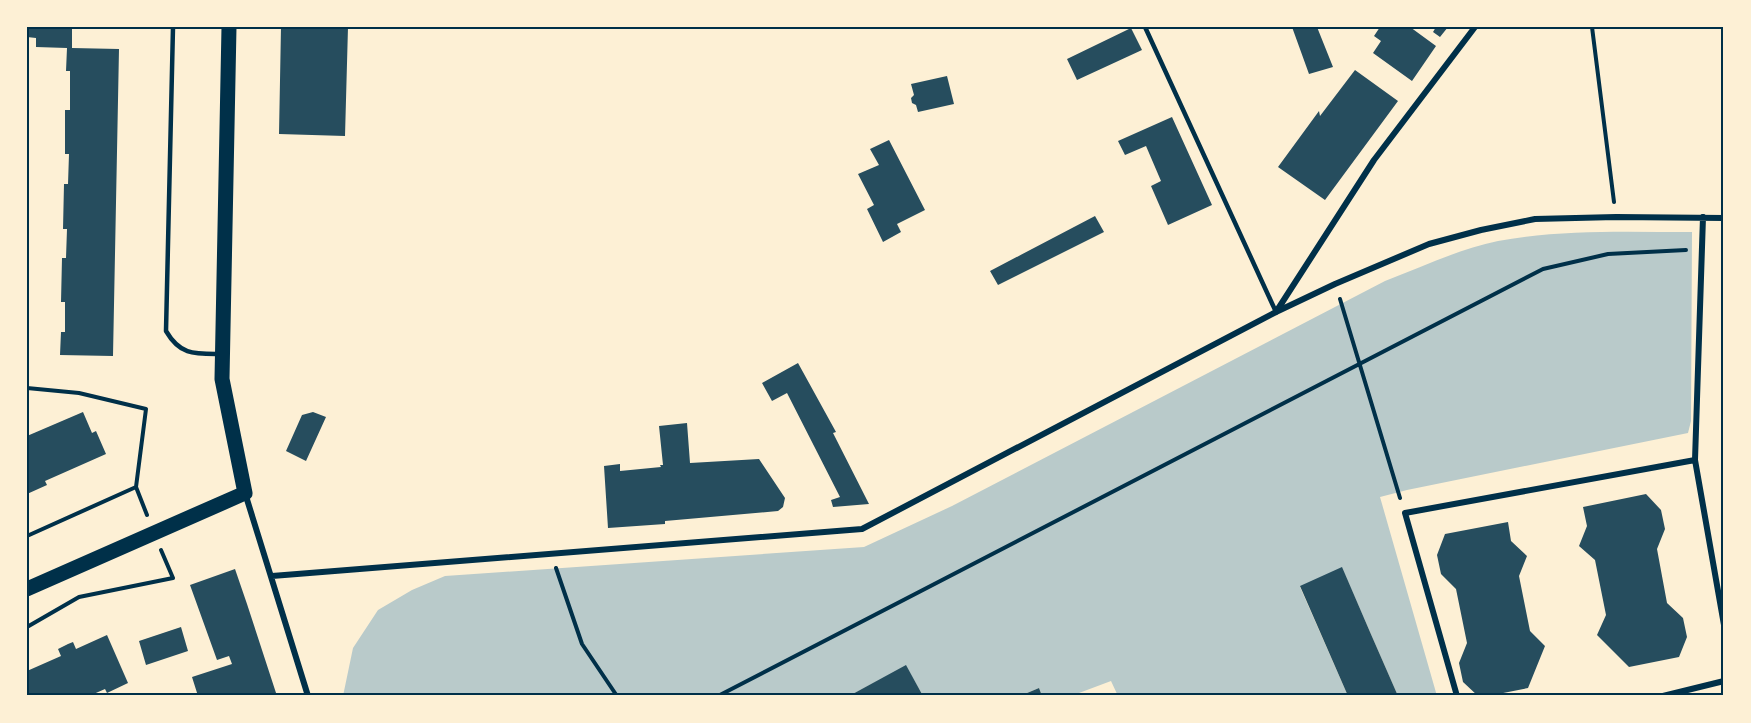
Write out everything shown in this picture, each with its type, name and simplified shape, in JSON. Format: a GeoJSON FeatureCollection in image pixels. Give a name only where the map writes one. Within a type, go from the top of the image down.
{"type":"FeatureCollection","features":[{"type":"Feature","properties":{"kind":"main road"},"geometry":{"type":"LineString","coordinates":[[27,589],[244,493],[222,379],[229,27]]}},
{"type":"Feature","properties":{"kind":"street"},"geometry":{"type":"LineString","coordinates":[[1276,312],[1374,160],[1475,27]]}},
{"type":"Feature","properties":{"kind":"street"},"geometry":{"type":"LineString","coordinates":[[1703,217],[1695,460],[1724,625]]}},
{"type":"Feature","properties":{"kind":"street"},"geometry":{"type":"LineString","coordinates":[[272,576],[862,529],[1276,312],[1429,244],[1535,219],[1724,218]]}},
{"type":"Feature","properties":{"kind":"street"},"geometry":{"type":"LineString","coordinates":[[1457,696],[1405,513],[1695,460]]}},
{"type":"Feature","properties":{"kind":"street"},"geometry":{"type":"LineString","coordinates":[[244,493],[308,696]]}},
{"type":"Feature","properties":{"kind":"street"},"geometry":{"type":"LineString","coordinates":[[1663,696],[1724,681]]}},
{"type":"Feature","properties":{"kind":"lane"},"geometry":{"type":"LineString","coordinates":[[173,27],[166,331],[172,341],[183,350],[197,354],[222,354]]}},
{"type":"Feature","properties":{"kind":"lane"},"geometry":{"type":"LineString","coordinates":[[1145,27],[1276,312]]}},
{"type":"Feature","properties":{"kind":"path"},"geometry":{"type":"LineString","coordinates":[[1592,27],[1616,217]]}},
{"type":"Feature","properties":{"kind":"path"},"geometry":{"type":"LineString","coordinates":[[718,696],[1543,269],[1608,254],[1702,249]]}},
{"type":"Feature","properties":{"kind":"path"},"geometry":{"type":"LineString","coordinates":[[1335,284],[1405,513]]}},
{"type":"Feature","properties":{"kind":"path"},"geometry":{"type":"LineString","coordinates":[[27,388],[79,393],[146,409],[136,488],[173,578],[78,597],[27,627]]}},
{"type":"Feature","properties":{"kind":"path"},"geometry":{"type":"LineString","coordinates":[[27,536],[136,488]]}},
{"type":"Feature","properties":{"kind":"path"},"geometry":{"type":"LineString","coordinates":[[549,554],[561,579],[582,644],[618,696]]}},
{"type":"Feature","properties":{"kind":"shaded area"},"geometry":{"type":"Polygon","coordinates":[[[1595,232],[1692,232],[1691,421],[1688,433],[1380,497],[1437,696],[1398,696],[1342,568],[1300,587],[1348,696],[1118,696],[1111,681],[1071,696],[1042,696],[1039,688],[1020,696],[923,696],[906,666],[849,696],[343,696],[353,648],[378,610],[412,590],[445,576],[864,547],[952,506],[1385,281],[1441,259],[1498,241],[1522,237],[1595,232]]]}},
{"type":"Feature","properties":{"kind":"building"},"geometry":{"type":"Polygon","coordinates":[[[27,27],[72,27],[72,48],[119,49],[113,356],[60,355],[61,332],[65,332],[65,302],[61,302],[62,258],[66,258],[67,229],[63,229],[64,184],[68,184],[69,154],[65,154],[65,110],[70,110],[70,71],[66,71],[67,48],[36,47],[36,38],[27,37],[27,27]]]}},
{"type":"Feature","properties":{"kind":"building"},"geometry":{"type":"Polygon","coordinates":[[[281,27],[348,27],[345,136],[279,134],[281,27]]]}},
{"type":"Feature","properties":{"kind":"building"},"geometry":{"type":"Polygon","coordinates":[[[1292,27],[1317,27],[1333,67],[1309,74],[1292,27]]]}},
{"type":"Feature","properties":{"kind":"building"},"geometry":{"type":"Polygon","coordinates":[[[1380,27],[1410,27],[1436,46],[1412,81],[1373,53],[1381,41],[1374,36],[1380,27]]]}},
{"type":"Feature","properties":{"kind":"building"},"geometry":{"type":"Polygon","coordinates":[[[1436,27],[1448,27],[1440,37],[1433,32],[1436,27]]]}},
{"type":"Feature","properties":{"kind":"building"},"geometry":{"type":"Polygon","coordinates":[[[1131,28],[1142,50],[1077,80],[1067,59],[1131,28]]]}},
{"type":"Feature","properties":{"kind":"building"},"geometry":{"type":"Polygon","coordinates":[[[1355,70],[1398,101],[1325,200],[1278,167],[1319,111],[1320,116],[1355,70]]]}},
{"type":"Feature","properties":{"kind":"building"},"geometry":{"type":"Polygon","coordinates":[[[947,76],[954,104],[918,112],[916,105],[912,103],[911,98],[914,95],[911,84],[947,76]]]}},
{"type":"Feature","properties":{"kind":"building"},"geometry":{"type":"Polygon","coordinates":[[[1172,117],[1212,205],[1168,225],[1151,186],[1161,181],[1146,146],[1125,155],[1118,141],[1172,117]]]}},
{"type":"Feature","properties":{"kind":"building"},"geometry":{"type":"Polygon","coordinates":[[[889,140],[925,210],[897,224],[901,232],[883,242],[867,209],[874,205],[858,174],[879,165],[870,149],[889,140]]]}},
{"type":"Feature","properties":{"kind":"building"},"geometry":{"type":"Polygon","coordinates":[[[1095,216],[1104,232],[998,285],[990,271],[1095,216]]]}},
{"type":"Feature","properties":{"kind":"building"},"geometry":{"type":"Polygon","coordinates":[[[798,363],[836,432],[833,433],[869,504],[833,507],[831,500],[840,497],[787,393],[772,401],[762,383],[798,363]]]}},
{"type":"Feature","properties":{"kind":"building"},"geometry":{"type":"Polygon","coordinates":[[[83,412],[92,433],[96,431],[106,454],[45,481],[47,485],[27,494],[27,436],[83,412]]]}},
{"type":"Feature","properties":{"kind":"building"},"geometry":{"type":"Polygon","coordinates":[[[313,412],[326,417],[306,461],[286,451],[302,415],[313,412]]]}},
{"type":"Feature","properties":{"kind":"building"},"geometry":{"type":"Polygon","coordinates":[[[687,423],[690,463],[759,459],[785,498],[783,507],[778,511],[608,528],[604,466],[620,464],[620,471],[661,467],[660,465],[663,465],[659,426],[687,423]]]}},
{"type":"Feature","properties":{"kind":"building"},"geometry":{"type":"Polygon","coordinates":[[[1646,494],[1661,510],[1665,529],[1657,549],[1667,603],[1683,618],[1687,637],[1679,657],[1629,667],[1597,635],[1606,615],[1595,560],[1579,546],[1587,526],[1583,507],[1646,494]]]}},
{"type":"Feature","properties":{"kind":"building"},"geometry":{"type":"Polygon","coordinates":[[[1508,522],[1511,541],[1527,556],[1519,576],[1530,631],[1545,646],[1528,688],[1478,696],[1463,682],[1459,663],[1467,643],[1456,589],[1441,574],[1437,555],[1445,534],[1508,522]]]}},
{"type":"Feature","properties":{"kind":"building"},"geometry":{"type":"Polygon","coordinates":[[[1342,567],[1398,696],[1348,696],[1300,586],[1342,567]]]}},
{"type":"Feature","properties":{"kind":"building"},"geometry":{"type":"Polygon","coordinates":[[[235,569],[277,696],[198,696],[192,677],[232,664],[229,656],[217,660],[190,585],[235,569]]]}},
{"type":"Feature","properties":{"kind":"building"},"geometry":{"type":"Polygon","coordinates":[[[181,627],[188,651],[146,665],[139,641],[181,627]]]}},
{"type":"Feature","properties":{"kind":"building"},"geometry":{"type":"Polygon","coordinates":[[[107,635],[128,683],[107,693],[105,689],[89,696],[27,696],[27,671],[61,656],[58,649],[68,644],[73,642],[76,649],[107,635]]]}},
{"type":"Feature","properties":{"kind":"building"},"geometry":{"type":"Polygon","coordinates":[[[906,665],[923,696],[849,696],[906,665]]]}},
{"type":"Feature","properties":{"kind":"building"},"geometry":{"type":"Polygon","coordinates":[[[1039,688],[1042,696],[1020,696],[1039,688]]]}}]}
